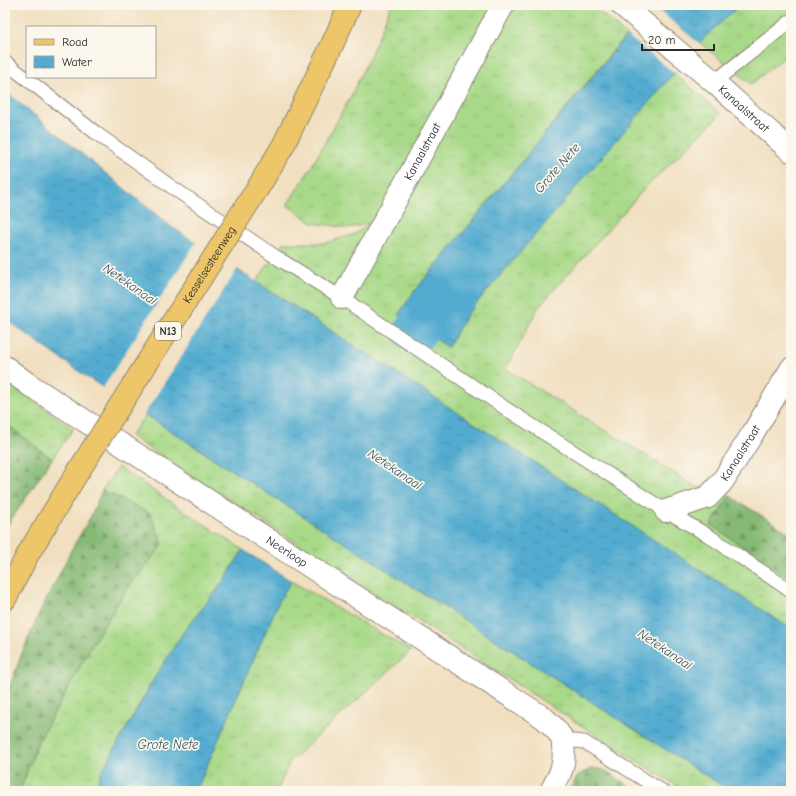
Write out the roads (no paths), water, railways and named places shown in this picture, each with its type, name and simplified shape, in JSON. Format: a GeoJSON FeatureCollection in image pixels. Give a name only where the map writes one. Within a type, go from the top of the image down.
{"type":"FeatureCollection","features":[{"type":"Feature","properties":{"kind":"main road","name":"Kesselsesteenweg"},"geometry":{"type":"LineString","coordinates":[[5,599],[28,554],[76,475],[259,186],[286,140],[350,5]]}},
{"type":"Feature","properties":{"kind":"street","name":"Kanaalstraat"},"geometry":{"type":"LineString","coordinates":[[342,298],[503,5]]}},
{"type":"Feature","properties":{"kind":"street","name":"Kanaalstraat"},"geometry":{"type":"LineString","coordinates":[[627,8],[714,82],[791,151]]}},
{"type":"Feature","properties":{"kind":"street","name":"Neerloop"},"geometry":{"type":"LineString","coordinates":[[5,368],[544,718],[554,726],[563,740]]}},
{"type":"Feature","properties":{"kind":"street","name":"Kanaalstraat"},"geometry":{"type":"LineString","coordinates":[[666,511],[708,496],[722,482],[791,369]]}},
{"type":"Feature","properties":{"kind":"street"},"geometry":{"type":"LineString","coordinates":[[551,791],[564,764],[563,740]]}},
{"type":"Feature","properties":{"kind":"lane"},"geometry":{"type":"LineString","coordinates":[[714,82],[791,21]]}},
{"type":"Feature","properties":{"kind":"lane"},"geometry":{"type":"LineString","coordinates":[[5,62],[96,133],[176,190],[342,298],[508,410],[666,511],[709,536],[791,591]]}},
{"type":"Feature","properties":{"kind":"lane"},"geometry":{"type":"LineString","coordinates":[[563,740],[584,742],[662,791]]}},
{"type":"Feature","properties":{"kind":"water"},"geometry":{"type":"Polygon","coordinates":[[[652,5],[740,5],[706,36],[468,313],[448,347],[399,314],[413,293],[652,5]]]}},
{"type":"Feature","properties":{"kind":"water","name":"Netekanaal"},"geometry":{"type":"Polygon","coordinates":[[[5,91],[170,226],[791,629],[791,791],[730,791],[87,377],[5,319],[5,91]]]}},
{"type":"Feature","properties":{"kind":"water","name":"Grote Nete"},"geometry":{"type":"Polygon","coordinates":[[[243,550],[291,581],[279,601],[196,791],[95,791],[101,773],[158,672],[185,630],[220,586],[243,550]]]}},
{"type":"Feature","properties":{"kind":"waterway","name":"Grote Nete"},"geometry":{"type":"LineString","coordinates":[[415,332],[457,283]]}}]}
